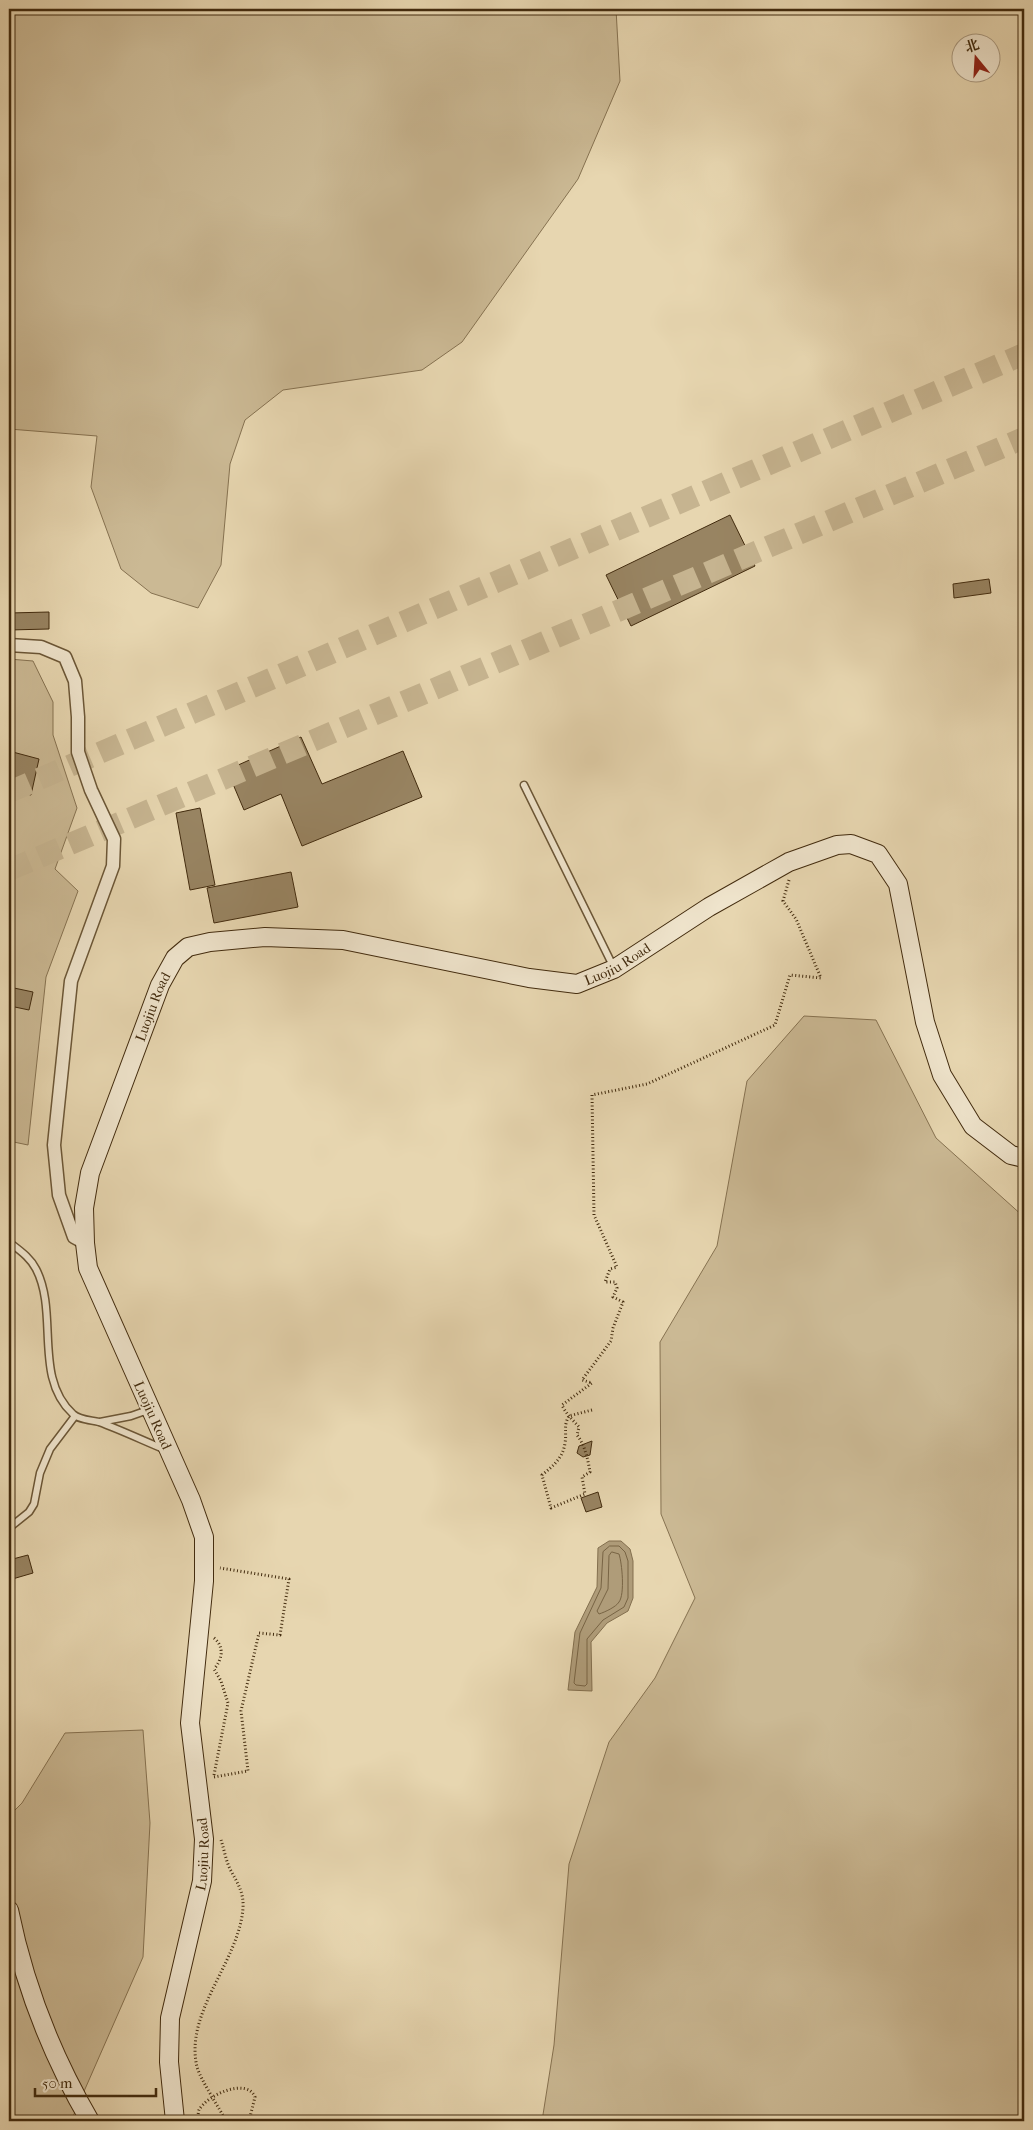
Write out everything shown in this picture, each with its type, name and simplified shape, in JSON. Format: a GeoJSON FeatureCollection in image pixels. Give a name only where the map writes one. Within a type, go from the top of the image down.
{"type":"FeatureCollection","features":[{"type":"Feature","properties":{"kind":"street"},"geometry":{"type":"LineString","coordinates":[[9,645],[41,647],[65,657],[75,681],[78,752],[91,790],[114,839],[113,866],[72,980],[54,1145],[59,1196],[74,1237],[85,1243]]}},
{"type":"Feature","properties":{"kind":"street","name":"Luojiu Road"},"geometry":{"type":"LineString","coordinates":[[175,2121],[169,2062],[170,2018],[202,1881],[204,1839],[190,1724],[204,1581],[204,1537],[191,1500],[88,1268],[84,1208],[90,1173],[160,985],[175,958],[188,947],[210,942],[265,937],[344,940],[529,978],[576,984],[614,969],[709,907],[789,862],[837,845],[852,844],[878,854],[898,884],[925,1022],[942,1075],[973,1126],[1011,1155],[1024,1158]]}},
{"type":"Feature","properties":{"kind":"street"},"geometry":{"type":"LineString","coordinates":[[9,1910],[14,1937],[52,2048],[90,2121]]}},
{"type":"Feature","properties":{"kind":"lane"},"geometry":{"type":"LineString","coordinates":[[524,785],[614,969]]}},
{"type":"Feature","properties":{"kind":"lane"},"geometry":{"type":"LineString","coordinates":[[9,1242],[24,1253],[36,1268],[42,1286],[51,1370],[55,1387],[63,1403],[75,1416],[99,1422],[169,1452]]}},
{"type":"Feature","properties":{"kind":"lane"},"geometry":{"type":"LineString","coordinates":[[99,1422],[131,1416],[150,1409]]}},
{"type":"Feature","properties":{"kind":"lane"},"geometry":{"type":"LineString","coordinates":[[9,1528],[29,1512],[34,1504],[40,1473],[50,1449],[75,1416]]}},
{"type":"Feature","properties":{"kind":"path"},"geometry":{"type":"LineString","coordinates":[[592,1410],[569,1416],[565,1423],[565,1444],[559,1460],[542,1475],[551,1508],[585,1494],[582,1477],[590,1472],[583,1446],[577,1435],[579,1427],[569,1416],[562,1405],[592,1384],[582,1380],[612,1341],[613,1328],[623,1302],[613,1298],[617,1288],[615,1282],[605,1282],[610,1269],[617,1267],[594,1215],[592,1095],[647,1084],[775,1025],[790,975],[821,978],[796,919],[784,901],[790,876],[789,862]]}},
{"type":"Feature","properties":{"kind":"path"},"geometry":{"type":"LineString","coordinates":[[213,1566],[289,1579],[280,1635],[259,1633],[241,1711],[248,1771],[214,1777]]}},
{"type":"Feature","properties":{"kind":"path"},"geometry":{"type":"LineString","coordinates":[[214,1669],[221,1681],[228,1703],[214,1786]]}},
{"type":"Feature","properties":{"kind":"path"},"geometry":{"type":"LineString","coordinates":[[220,1835],[230,1868],[238,1880],[243,1908],[228,1961],[210,1993],[200,2022],[195,2050],[198,2069],[226,2121]]}},
{"type":"Feature","properties":{"kind":"path"},"geometry":{"type":"LineString","coordinates":[[197,2121],[199,2111],[206,2101],[213,2096],[242,2087],[250,2090],[256,2101],[249,2121]]}},
{"type":"Feature","properties":{"kind":"shaded area"},"geometry":{"type":"Polygon","coordinates":[[[9,9],[616,9],[620,81],[578,179],[462,342],[422,370],[283,390],[245,420],[230,464],[221,565],[198,608],[151,593],[121,569],[91,487],[97,436],[9,429],[9,9]]]}},
{"type":"Feature","properties":{"kind":"shaded area"},"geometry":{"type":"Polygon","coordinates":[[[9,659],[33,661],[53,702],[53,735],[77,808],[55,869],[78,891],[46,977],[28,1145],[9,1141],[9,659]]]}},
{"type":"Feature","properties":{"kind":"shaded area"},"geometry":{"type":"Polygon","coordinates":[[[804,1016],[876,1020],[936,1138],[1024,1217],[1024,2121],[542,2121],[554,2045],[569,1864],[609,1742],[655,1678],[695,1598],[661,1514],[660,1342],[717,1246],[747,1081],[804,1016]]]}},
{"type":"Feature","properties":{"kind":"shaded area"},"geometry":{"type":"Polygon","coordinates":[[[143,1730],[150,1823],[143,1957],[71,2121],[9,2121],[9,1816],[22,1803],[65,1733],[143,1730]]]}},
{"type":"Feature","properties":{"kind":"water"},"geometry":{"type":"Polygon","coordinates":[[[609,1541],[621,1541],[630,1549],[633,1561],[633,1598],[628,1611],[607,1623],[591,1642],[592,1691],[568,1690],[575,1632],[597,1587],[598,1548],[609,1541]]]}},
{"type":"Feature","properties":{"kind":"building"},"geometry":{"type":"Polygon","coordinates":[[[730,515],[755,566],[631,626],[606,575],[730,515]]]}},
{"type":"Feature","properties":{"kind":"building"},"geometry":{"type":"Polygon","coordinates":[[[989,579],[991,593],[954,598],[953,584],[989,579]]]}},
{"type":"Feature","properties":{"kind":"building"},"geometry":{"type":"Polygon","coordinates":[[[49,612],[49,629],[9,630],[9,613],[49,612]]]}},
{"type":"Feature","properties":{"kind":"building"},"geometry":{"type":"Polygon","coordinates":[[[301,737],[322,784],[403,751],[422,797],[302,846],[281,794],[244,810],[227,770],[301,737]]]}},
{"type":"Feature","properties":{"kind":"building"},"geometry":{"type":"Polygon","coordinates":[[[9,751],[39,759],[31,795],[9,790],[9,751]]]}},
{"type":"Feature","properties":{"kind":"building"},"geometry":{"type":"Polygon","coordinates":[[[200,808],[215,885],[190,890],[176,813],[200,808]]]}},
{"type":"Feature","properties":{"kind":"building"},"geometry":{"type":"Polygon","coordinates":[[[291,872],[298,907],[214,923],[207,888],[291,872]]]}},
{"type":"Feature","properties":{"kind":"building"},"geometry":{"type":"Polygon","coordinates":[[[14,988],[33,992],[29,1010],[10,1006],[14,988]]]}},
{"type":"Feature","properties":{"kind":"building"},"geometry":{"type":"Polygon","coordinates":[[[592,1441],[590,1455],[583,1457],[577,1453],[579,1446],[592,1441]]]}},
{"type":"Feature","properties":{"kind":"building"},"geometry":{"type":"Polygon","coordinates":[[[598,1492],[602,1507],[586,1512],[581,1498],[598,1492]]]}},
{"type":"Feature","properties":{"kind":"building"},"geometry":{"type":"Polygon","coordinates":[[[28,1555],[33,1573],[9,1580],[9,1560],[28,1555]]]}},
{"type":"Feature","properties":{"kind":"tunnel"},"geometry":{"type":"LineString","coordinates":[[9,792],[1024,354]]}},
{"type":"Feature","properties":{"kind":"tunnel"},"geometry":{"type":"LineString","coordinates":[[9,870],[1024,438]]}}]}
